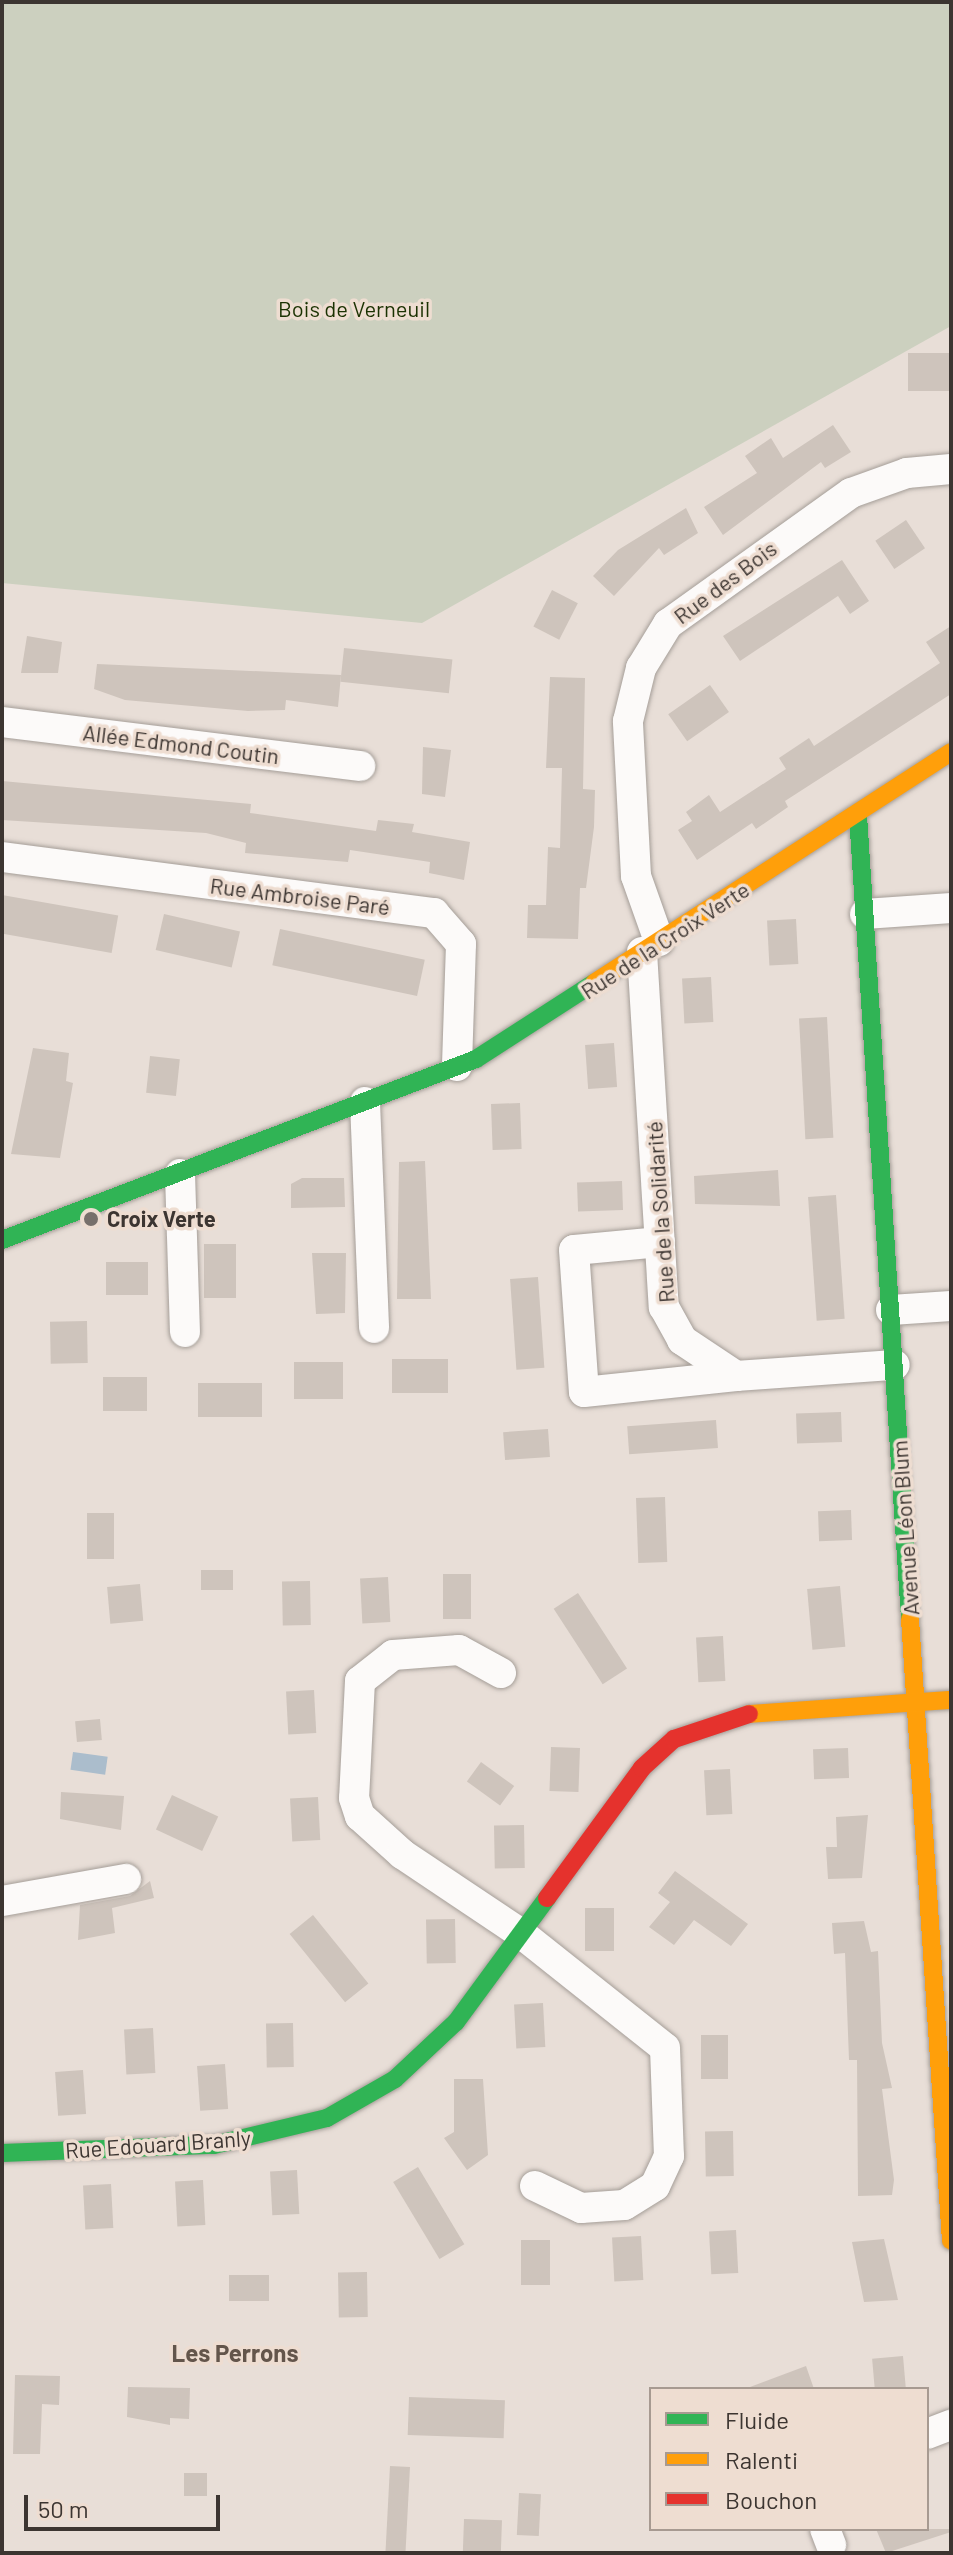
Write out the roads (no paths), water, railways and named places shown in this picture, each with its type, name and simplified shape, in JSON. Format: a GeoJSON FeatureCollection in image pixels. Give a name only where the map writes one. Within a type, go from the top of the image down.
{"type":"FeatureCollection","features":[{"type":"Feature","properties":{"kind":"street","name":"Rue des Bois"},"geometry":{"type":"LineString","coordinates":[[651,947],[636,876],[628,721],[641,668],[668,624],[851,493],[907,473],[951,469]]}},
{"type":"Feature","properties":{"kind":"street","name":"Allée Edmond Coutin"},"geometry":{"type":"LineString","coordinates":[[2,722],[360,766]]}},
{"type":"Feature","properties":{"kind":"street","name":"Rue de la Croix Verte"},"geometry":{"type":"LineString","coordinates":[[2,1240],[457,1066],[541,1023],[651,947],[951,752]]}},
{"type":"Feature","properties":{"kind":"street","name":"Avenue Léon Blum"},"geometry":{"type":"LineString","coordinates":[[858,815],[917,1702],[943,1994],[951,2241]]}},
{"type":"Feature","properties":{"kind":"street","name":"Rue Ambroise Paré"},"geometry":{"type":"LineString","coordinates":[[2,857],[434,913],[461,944],[457,1066]]}},
{"type":"Feature","properties":{"kind":"street"},"geometry":{"type":"LineString","coordinates":[[865,914],[951,908]]}},
{"type":"Feature","properties":{"kind":"street","name":"Rue de la Solidarité"},"geometry":{"type":"LineString","coordinates":[[651,947],[664,1307],[682,1340],[736,1376]]}},
{"type":"Feature","properties":{"kind":"street"},"geometry":{"type":"LineString","coordinates":[[365,1102],[374,1328]]}},
{"type":"Feature","properties":{"kind":"street"},"geometry":{"type":"LineString","coordinates":[[180,1174],[185,1332]]}},
{"type":"Feature","properties":{"kind":"street"},"geometry":{"type":"LineString","coordinates":[[660,1242],[574,1250],[584,1392],[736,1376],[895,1365]]}},
{"type":"Feature","properties":{"kind":"street"},"geometry":{"type":"LineString","coordinates":[[891,1310],[951,1306]]}},
{"type":"Feature","properties":{"kind":"street"},"geometry":{"type":"LineString","coordinates":[[501,1673],[459,1650],[393,1655],[360,1681],[354,1798],[360,1816],[402,1854],[523,1935],[665,2048],[669,2156],[655,2186],[624,2205],[581,2208],[535,2186]]}},
{"type":"Feature","properties":{"kind":"street","name":"Rue Edouard Branly"},"geometry":{"type":"LineString","coordinates":[[2,2153],[214,2145],[327,2118],[395,2079],[456,2022],[523,1935],[642,1768],[674,1739],[743,1714],[951,1700]]}},
{"type":"Feature","properties":{"kind":"street"},"geometry":{"type":"LineString","coordinates":[[2,1901],[126,1879]]}},
{"type":"Feature","properties":{"kind":"street"},"geometry":{"type":"LineString","coordinates":[[929,2433],[951,2425]]}},
{"type":"Feature","properties":{"kind":"water"},"geometry":{"type":"Polygon","coordinates":[[[73,1752],[108,1757],[105,1775],[70,1770],[73,1752]]]}},
{"type":"Feature","properties":{"kind":"place","name":"Croix Verte"},"geometry":{"type":"Point","coordinates":[91,1219]}},
{"type":"Feature","properties":{"kind":"district","name":"Les Perrons"},"geometry":{"type":"Point","coordinates":[235,2353]}},
{"type":"Feature","properties":{"kind":"park label","name":"Bois de Verneuil"},"geometry":{"type":"Point","coordinates":[354,309]}}]}
